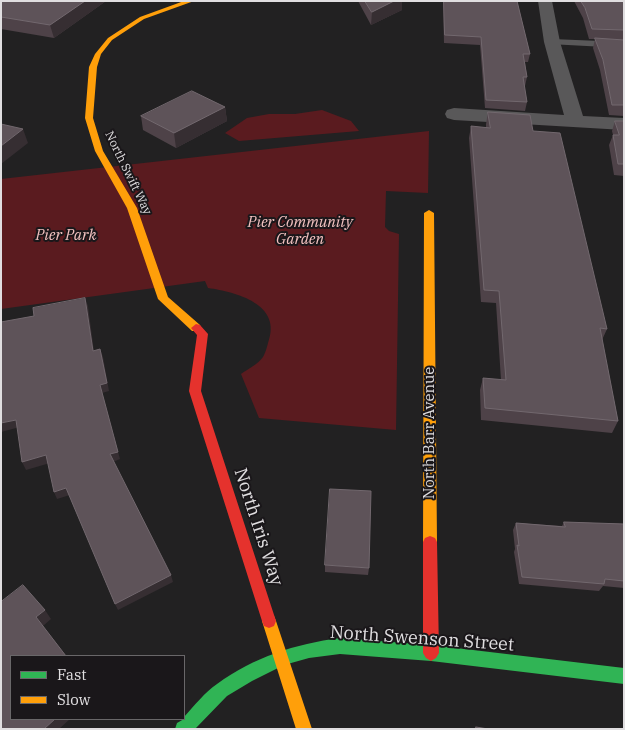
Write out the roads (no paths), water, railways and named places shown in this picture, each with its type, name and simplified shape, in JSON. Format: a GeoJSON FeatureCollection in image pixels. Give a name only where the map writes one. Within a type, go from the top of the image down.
{"type":"FeatureCollection","features":[{"type":"Feature","properties":{"kind":"street","name":"North Swift Way"},"geometry":{"type":"LineString","coordinates":[[191,1],[142,18],[110,39],[98,54],[93,67],[88,118],[99,151],[132,208],[163,299],[204,334]]}},
{"type":"Feature","properties":{"kind":"street"},"geometry":{"type":"LineString","coordinates":[[545,1],[552,42],[575,121]]}},
{"type":"Feature","properties":{"kind":"street"},"geometry":{"type":"LineString","coordinates":[[454,114],[624,124]]}},
{"type":"Feature","properties":{"kind":"street","name":"North Barr Avenue"},"geometry":{"type":"LineString","coordinates":[[429,212],[431,653]]}},
{"type":"Feature","properties":{"kind":"street","name":"North Iris Way"},"geometry":{"type":"LineString","coordinates":[[204,334],[195,391],[304,729]]}},
{"type":"Feature","properties":{"kind":"street","name":"North Swenson Street"},"geometry":{"type":"LineString","coordinates":[[183,729],[221,690],[246,675],[282,658],[309,650],[340,646],[431,653],[624,676]]}},
{"type":"Feature","properties":{"kind":"lane"},"geometry":{"type":"LineString","coordinates":[[552,42],[624,45]]}},
{"type":"Feature","properties":{"kind":"park label","name":"Pier Community Garden"},"geometry":{"type":"Point","coordinates":[300,232]}},
{"type":"Feature","properties":{"kind":"park label","name":"Pier Park"},"geometry":{"type":"Point","coordinates":[66,236]}}]}
